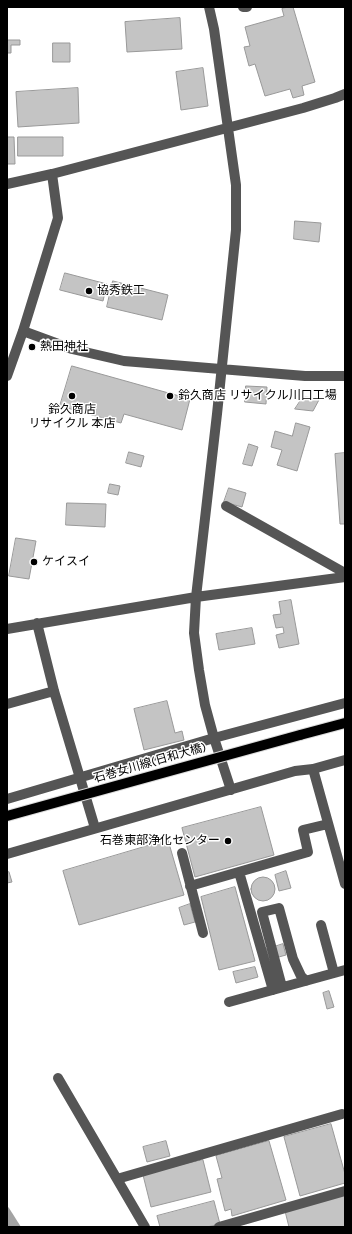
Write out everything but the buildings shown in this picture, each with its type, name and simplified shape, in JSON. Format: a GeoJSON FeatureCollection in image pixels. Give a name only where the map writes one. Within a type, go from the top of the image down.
{"type":"FeatureCollection","features":[{"type":"Feature","properties":{"kind":"main road","name":"石巻女川線(日和大橋)"},"geometry":{"type":"LineString","coordinates":[[7,816],[345,723]]}},
{"type":"Feature","properties":{"kind":"street"},"geometry":{"type":"LineString","coordinates":[[208,7],[214,29],[229,128],[236,185],[236,230],[196,598],[194,633],[205,704],[214,738],[231,790]]}},
{"type":"Feature","properties":{"kind":"street"},"geometry":{"type":"LineString","coordinates":[[7,184],[52,174],[229,128],[303,108],[345,94]]}},
{"type":"Feature","properties":{"kind":"street"},"geometry":{"type":"LineString","coordinates":[[7,376],[24,332],[58,218],[52,174]]}},
{"type":"Feature","properties":{"kind":"street"},"geometry":{"type":"LineString","coordinates":[[24,332],[72,349],[124,361],[305,376],[345,376]]}},
{"type":"Feature","properties":{"kind":"street"},"geometry":{"type":"LineString","coordinates":[[226,506],[345,573]]}},
{"type":"Feature","properties":{"kind":"street"},"geometry":{"type":"LineString","coordinates":[[7,629],[196,598],[345,576]]}},
{"type":"Feature","properties":{"kind":"street"},"geometry":{"type":"LineString","coordinates":[[37,623],[54,691],[95,828]]}},
{"type":"Feature","properties":{"kind":"street"},"geometry":{"type":"LineString","coordinates":[[7,704],[54,691]]}},
{"type":"Feature","properties":{"kind":"street"},"geometry":{"type":"LineString","coordinates":[[7,799],[214,738],[345,703]]}},
{"type":"Feature","properties":{"kind":"street"},"geometry":{"type":"LineString","coordinates":[[7,854],[295,771],[313,769],[345,760]]}},
{"type":"Feature","properties":{"kind":"street"},"geometry":{"type":"LineString","coordinates":[[313,769],[345,884]]}},
{"type":"Feature","properties":{"kind":"street"},"geometry":{"type":"LineString","coordinates":[[190,886],[308,852],[303,830],[328,824]]}},
{"type":"Feature","properties":{"kind":"street"},"geometry":{"type":"LineString","coordinates":[[182,853],[203,933]]}},
{"type":"Feature","properties":{"kind":"street"},"geometry":{"type":"LineString","coordinates":[[239,872],[278,989]]}},
{"type":"Feature","properties":{"kind":"street"},"geometry":{"type":"LineString","coordinates":[[278,989],[262,912],[279,908],[293,959],[300,976],[306,981]]}},
{"type":"Feature","properties":{"kind":"street"},"geometry":{"type":"LineString","coordinates":[[321,925],[334,973]]}},
{"type":"Feature","properties":{"kind":"street"},"geometry":{"type":"LineString","coordinates":[[229,1002],[345,970]]}},
{"type":"Feature","properties":{"kind":"street"},"geometry":{"type":"LineString","coordinates":[[58,1078],[145,1227]]}},
{"type":"Feature","properties":{"kind":"street"},"geometry":{"type":"LineString","coordinates":[[117,1178],[342,1114]]}},
{"type":"Feature","properties":{"kind":"street"},"geometry":{"type":"LineString","coordinates":[[220,1227],[345,1191]]}},
{"type":"Feature","properties":{"kind":"shaded area"},"geometry":{"type":"Polygon","coordinates":[[[7,1206],[9,1208],[21,1227],[7,1227],[7,1206]]]}},
{"type":"Feature","properties":{"kind":"place","name":"協秀鉄工"},"geometry":{"type":"Point","coordinates":[89,291]}},
{"type":"Feature","properties":{"kind":"place","name":"熱田神社"},"geometry":{"type":"Point","coordinates":[32,347]}},
{"type":"Feature","properties":{"kind":"place","name":"鈴久商店 リサイクル 本店"},"geometry":{"type":"Point","coordinates":[72,396]}},
{"type":"Feature","properties":{"kind":"place","name":"鈴久商店 リサイクル川口工場"},"geometry":{"type":"Point","coordinates":[170,396]}},
{"type":"Feature","properties":{"kind":"place","name":"ケイスイ"},"geometry":{"type":"Point","coordinates":[34,562]}},
{"type":"Feature","properties":{"kind":"place","name":"石巻東部浄化センター"},"geometry":{"type":"Point","coordinates":[228,841]}}]}
